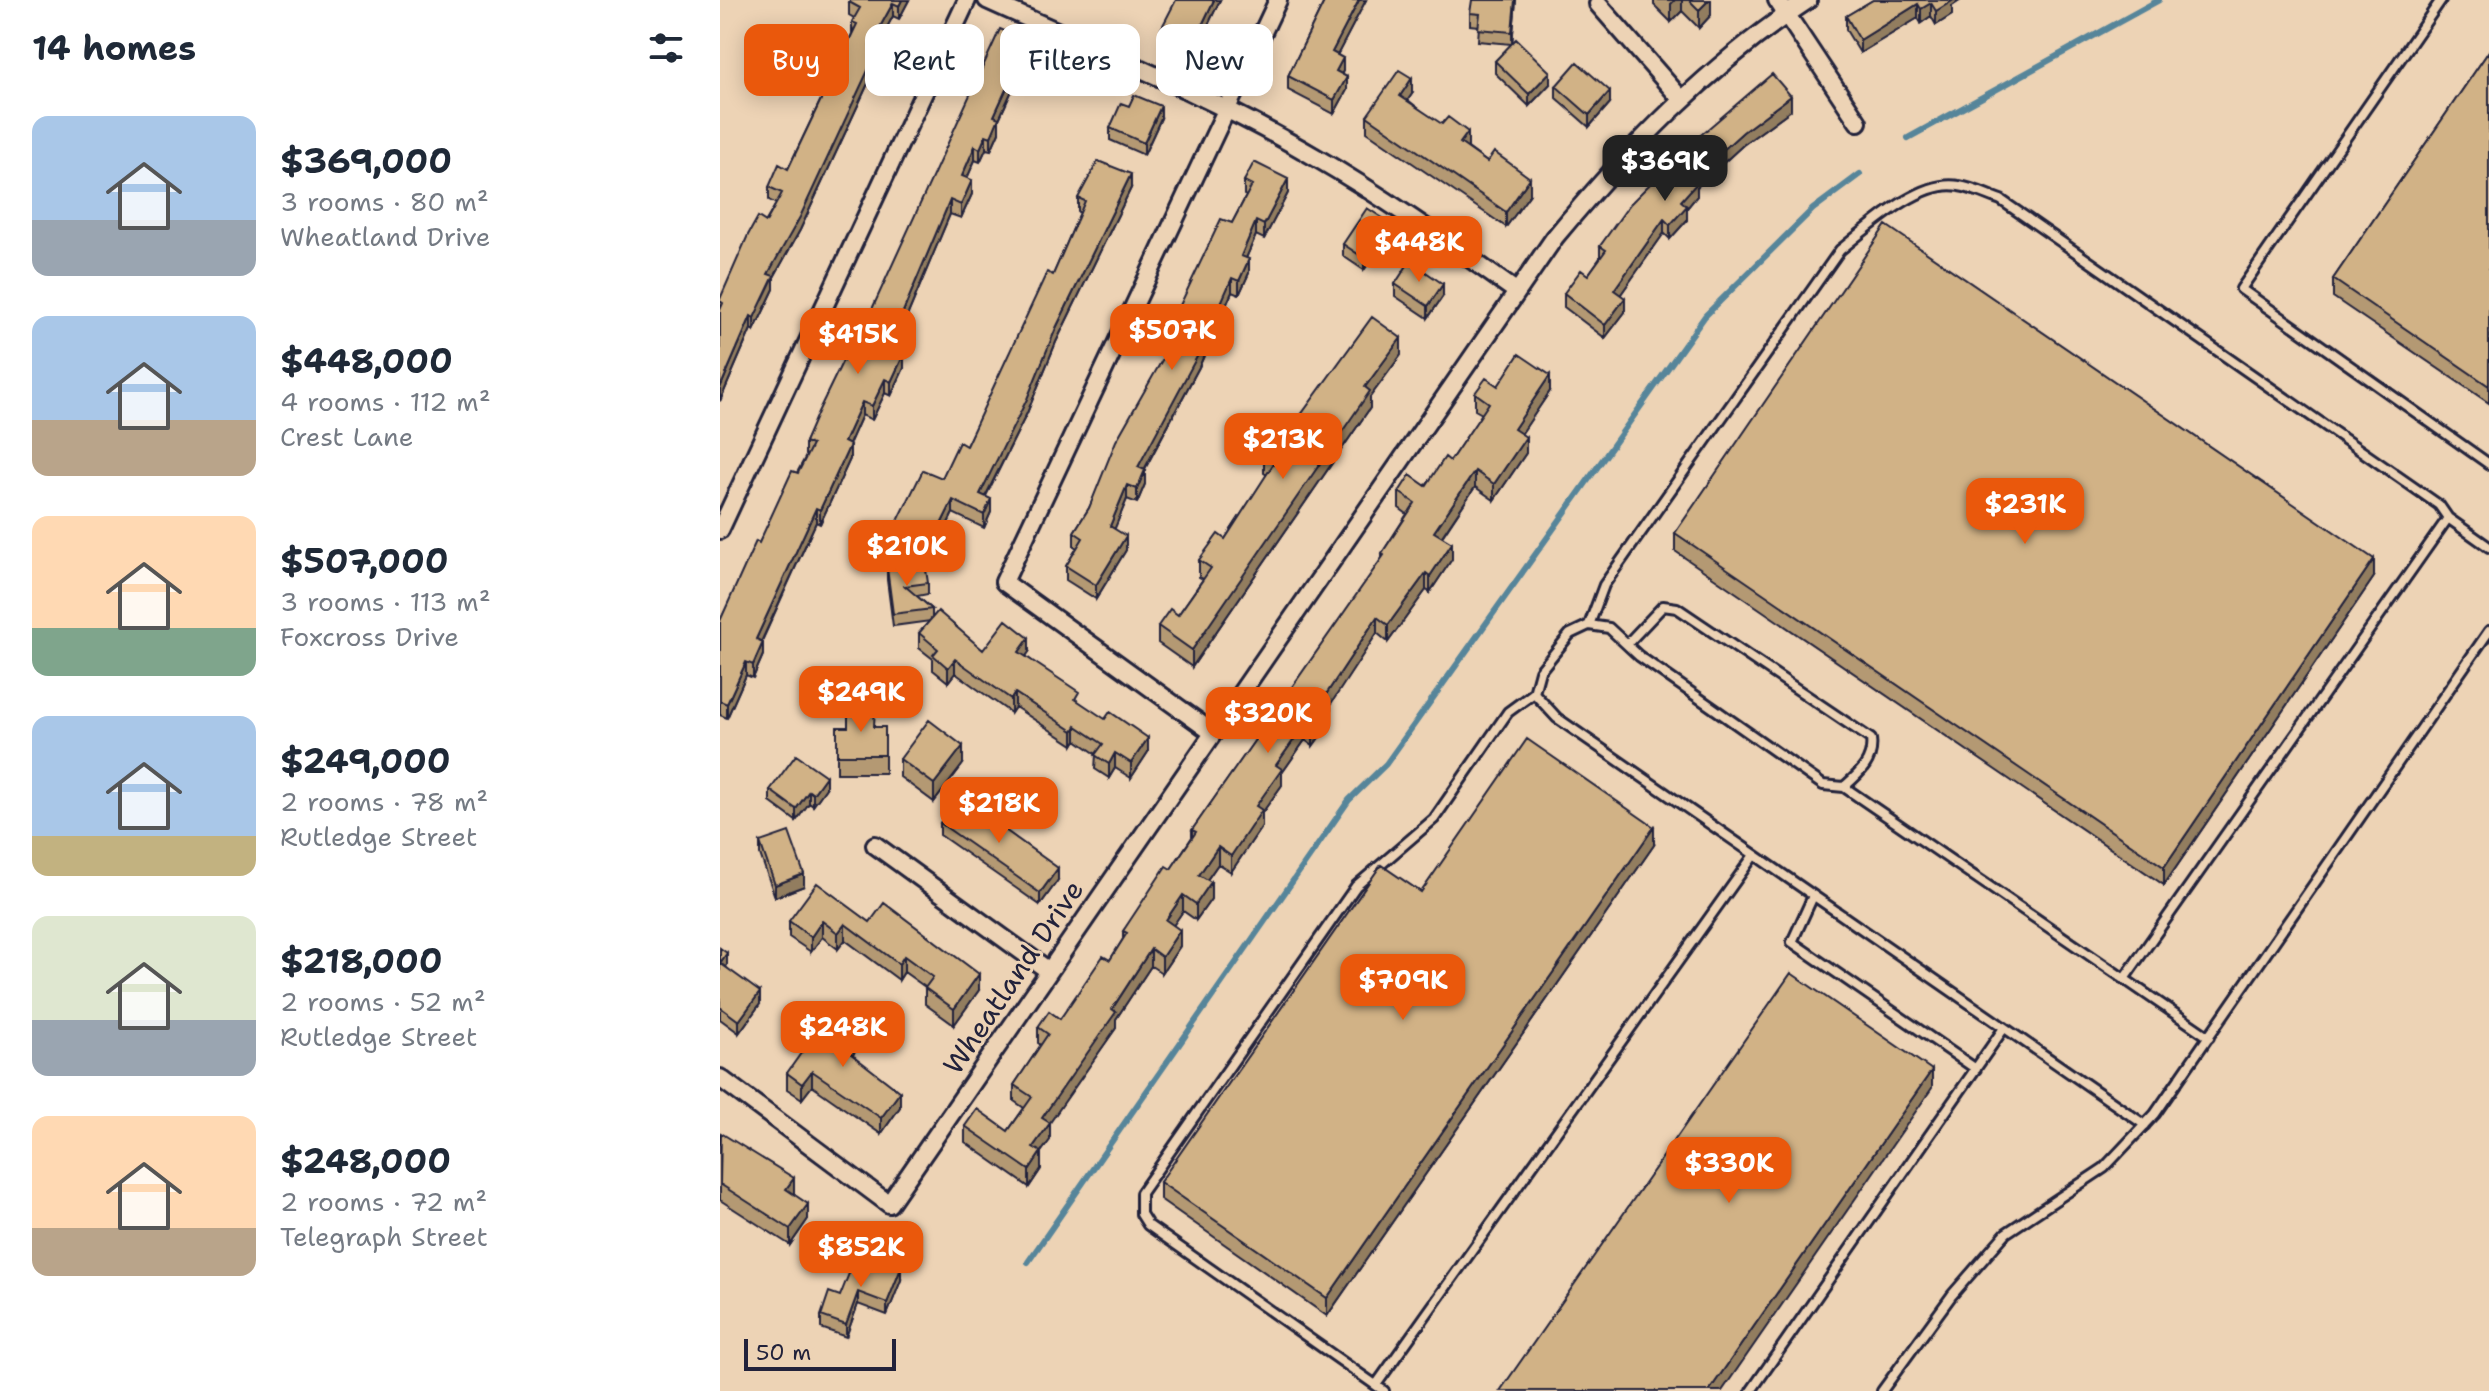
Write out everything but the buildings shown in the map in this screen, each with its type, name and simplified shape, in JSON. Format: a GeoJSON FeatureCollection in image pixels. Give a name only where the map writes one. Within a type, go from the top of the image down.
{"type":"FeatureCollection","features":[{"type":"Feature","properties":{"kind":"street"},"geometry":{"type":"LineString","coordinates":[[720,530],[967,0]]}},
{"type":"Feature","properties":{"kind":"street"},"geometry":{"type":"LineString","coordinates":[[987,0],[1226,110],[1314,156],[1412,217],[1517,292]]}},
{"type":"Feature","properties":{"kind":"street"},"geometry":{"type":"LineString","coordinates":[[1212,732],[1004,582],[1278,0]]}},
{"type":"Feature","properties":{"kind":"street","name":"Wheatland Drive"},"geometry":{"type":"LineString","coordinates":[[720,1078],[889,1204],[1555,237],[1610,170],[1781,7],[1808,0]]}},
{"type":"Feature","properties":{"kind":"street"},"geometry":{"type":"LineString","coordinates":[[1598,4],[1682,100]]}},
{"type":"Feature","properties":{"kind":"street"},"geometry":{"type":"LineString","coordinates":[[1781,7],[1858,122]]}},
{"type":"Feature","properties":{"kind":"street"},"geometry":{"type":"LineString","coordinates":[[875,845],[1049,971]]}},
{"type":"Feature","properties":{"kind":"lane"},"geometry":{"type":"LineString","coordinates":[[2441,0],[2241,289],[2486,462],[2489,451]]}},
{"type":"Feature","properties":{"kind":"lane"},"geometry":{"type":"LineString","coordinates":[[1589,625],[1604,585],[1840,250],[1886,213],[1932,187],[1957,185],[2001,200],[2439,505],[2448,518],[2489,547]]}},
{"type":"Feature","properties":{"kind":"lane"},"geometry":{"type":"LineString","coordinates":[[2124,979],[2448,518]]}},
{"type":"Feature","properties":{"kind":"lane"},"geometry":{"type":"LineString","coordinates":[[1628,643],[1663,606],[1677,608],[1871,739],[1873,752],[1860,773],[1844,787]]}},
{"type":"Feature","properties":{"kind":"lane"},"geometry":{"type":"LineString","coordinates":[[1754,855],[1380,1388],[1148,1225],[1141,1214],[1141,1193],[1356,886],[1434,819],[1508,712],[1534,693],[1540,671],[1553,652],[1570,634],[1589,625],[1609,628],[1639,656],[1823,785],[1844,787],[2209,1037]]}},
{"type":"Feature","properties":{"kind":"lane"},"geometry":{"type":"LineString","coordinates":[[1882,1391],[1952,1295],[2006,1233],[2104,1168],[2145,1125],[2489,631]]}},
{"type":"Feature","properties":{"kind":"lane"},"geometry":{"type":"LineString","coordinates":[[1534,693],[1557,718],[2145,1125]]}},
{"type":"Feature","properties":{"kind":"lane"},"geometry":{"type":"LineString","coordinates":[[1813,896],[1792,942],[1976,1069]]}},
{"type":"Feature","properties":{"kind":"lane"},"geometry":{"type":"LineString","coordinates":[[1751,1391],[2004,1028]]}},
{"type":"Feature","properties":{"kind":"waterway"},"geometry":{"type":"LineString","coordinates":[[1908,138],[2159,0]]}},
{"type":"Feature","properties":{"kind":"waterway"},"geometry":{"type":"LineString","coordinates":[[1028,1262],[1349,800],[1386,764],[1705,316],[1813,209],[1860,174]]}}]}
